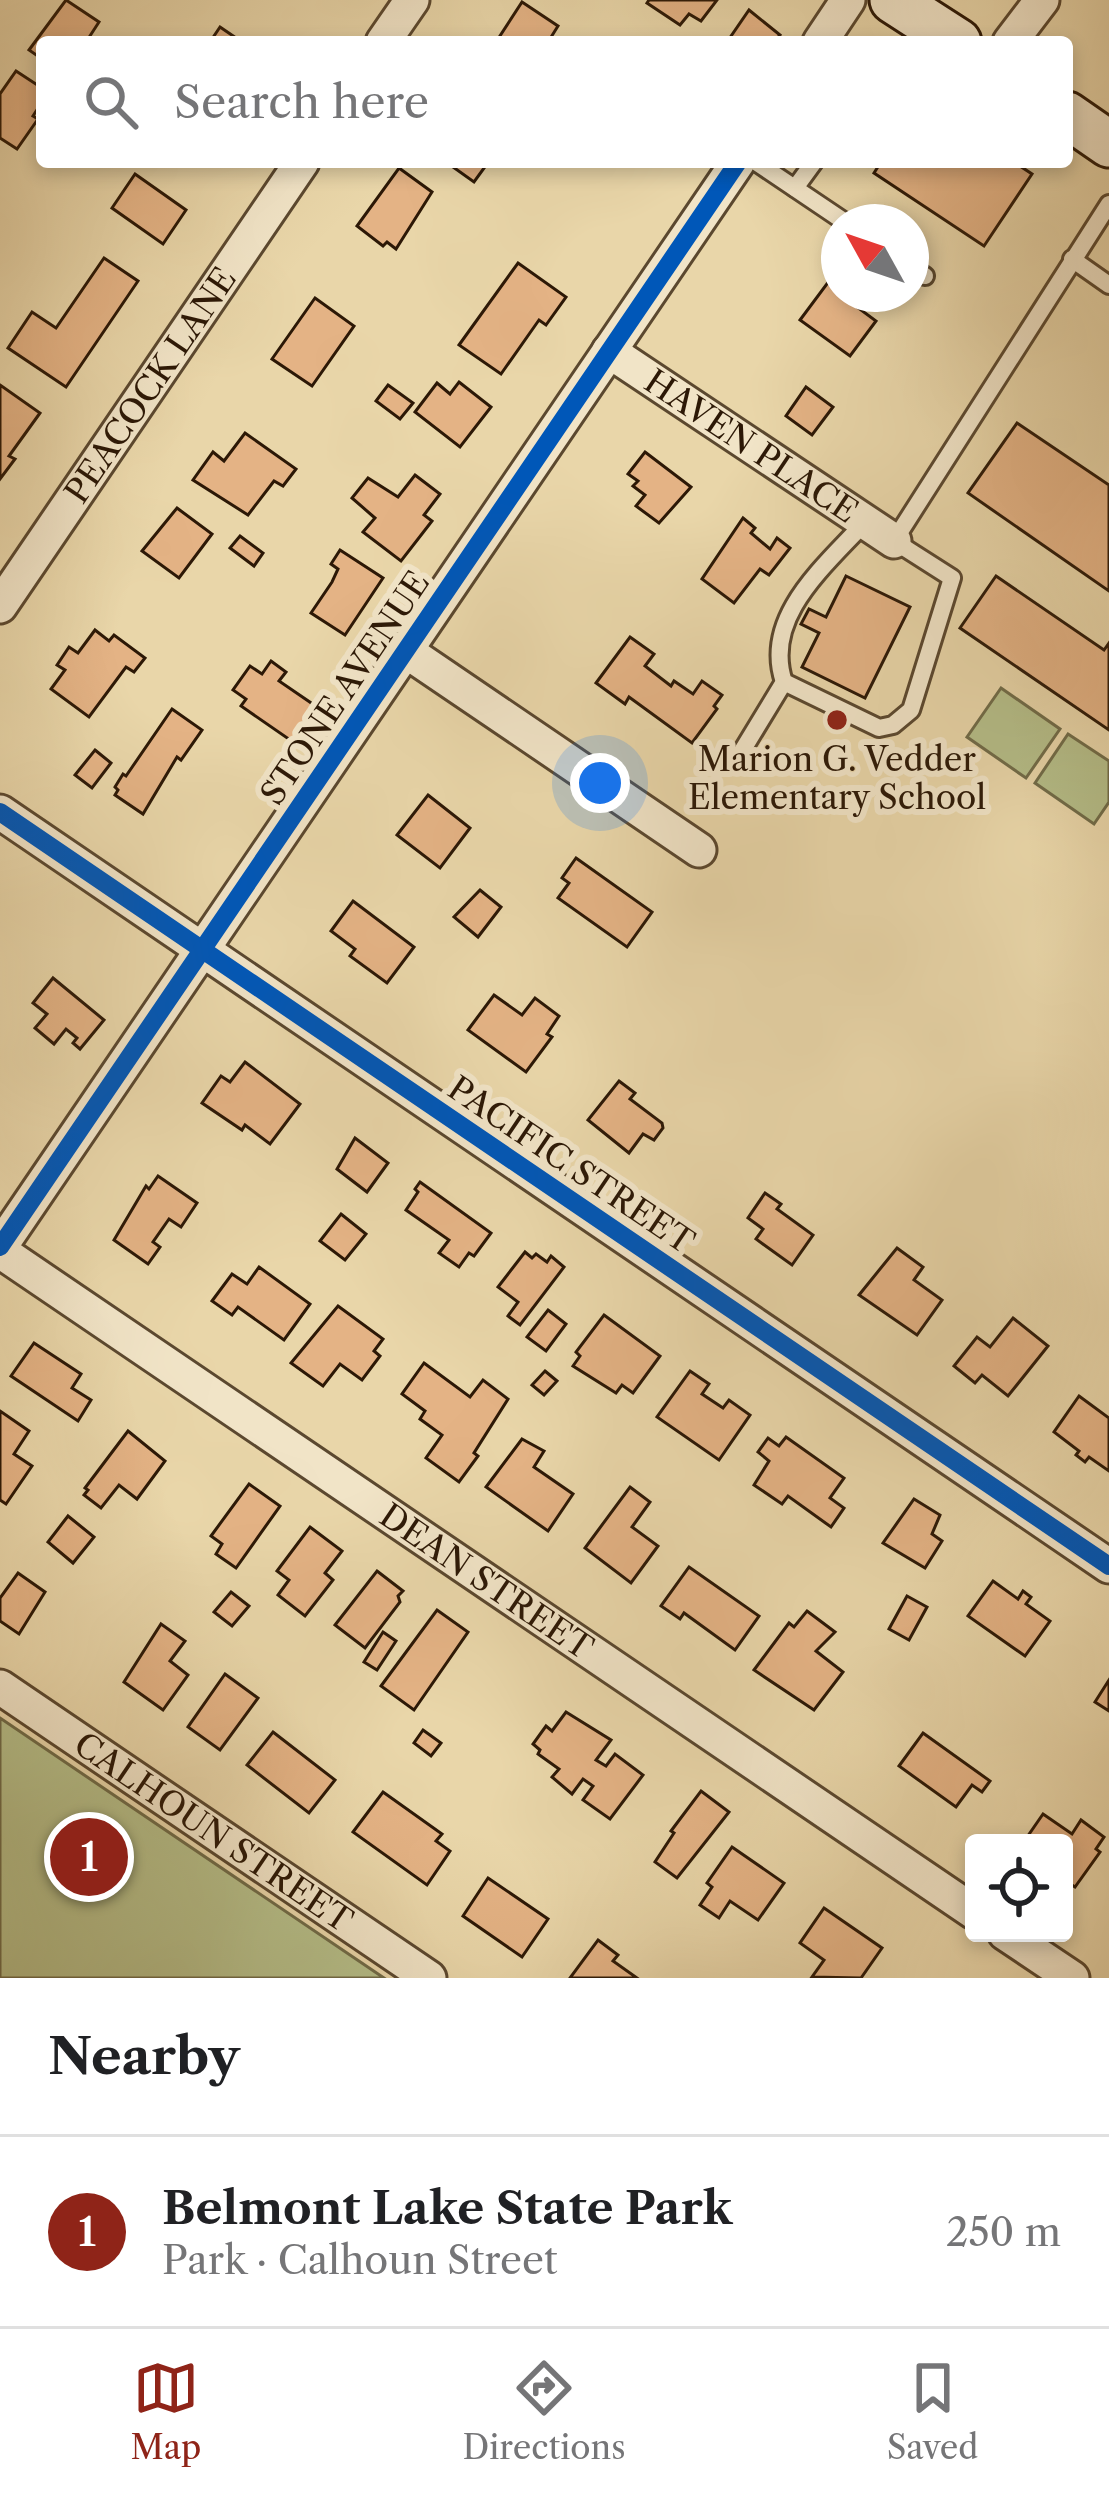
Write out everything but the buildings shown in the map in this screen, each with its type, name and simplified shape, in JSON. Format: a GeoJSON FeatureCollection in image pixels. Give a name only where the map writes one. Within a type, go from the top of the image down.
{"type":"FeatureCollection","features":[{"type":"Feature","properties":{"kind":"main road"},"geometry":{"type":"LineString","coordinates":[[893,0],[949,36]]}},
{"type":"Feature","properties":{"kind":"main road"},"geometry":{"type":"LineString","coordinates":[[1073,119],[1109,144]]}},
{"type":"Feature","properties":{"kind":"street"},"geometry":{"type":"LineString","coordinates":[[387,36],[412,0]]}},
{"type":"Feature","properties":{"kind":"street"},"geometry":{"type":"LineString","coordinates":[[824,36],[848,0]]}},
{"type":"Feature","properties":{"kind":"street"},"geometry":{"type":"LineString","coordinates":[[1015,36],[1042,0]]}},
{"type":"Feature","properties":{"kind":"street","name":"PEACOCK LANE"},"geometry":{"type":"LineString","coordinates":[[0,606],[298,168]]}},
{"type":"Feature","properties":{"kind":"street","name":"STONE AVENUE"},"geometry":{"type":"LineString","coordinates":[[0,1249],[734,168]]}},
{"type":"Feature","properties":{"kind":"street","name":"HAVEN PLACE"},"geometry":{"type":"LineString","coordinates":[[610,351],[894,541]]}},
{"type":"Feature","properties":{"kind":"street"},"geometry":{"type":"LineString","coordinates":[[406,652],[699,850]]}},
{"type":"Feature","properties":{"kind":"street","name":"PACIFIC STREET"},"geometry":{"type":"LineString","coordinates":[[0,812],[1109,1566]]}},
{"type":"Feature","properties":{"kind":"street","name":"DEAN STREET"},"geometry":{"type":"LineString","coordinates":[[0,1249],[965,1906]]}},
{"type":"Feature","properties":{"kind":"street","name":"CALHOUN STREET"},"geometry":{"type":"LineString","coordinates":[[0,1687],[429,1978]]}},
{"type":"Feature","properties":{"kind":"street"},"geometry":{"type":"LineString","coordinates":[[1018,1942],[1072,1978]]}},
{"type":"Feature","properties":{"kind":"lane"},"geometry":{"type":"LineString","coordinates":[[765,168],[821,206]]}},
{"type":"Feature","properties":{"kind":"lane"},"geometry":{"type":"LineString","coordinates":[[795,188],[810,168]]}},
{"type":"Feature","properties":{"kind":"lane"},"geometry":{"type":"LineString","coordinates":[[866,522],[809,584],[781,626],[777,662],[784,682],[879,728],[893,725],[911,710],[952,578],[894,541],[1109,204]]}},
{"type":"Feature","properties":{"kind":"lane"},"geometry":{"type":"LineString","coordinates":[[1072,259],[1109,285]]}},
{"type":"Feature","properties":{"kind":"lane"},"geometry":{"type":"LineString","coordinates":[[736,761],[784,682]]}},
{"type":"Feature","properties":{"kind":"green space"},"geometry":{"type":"Polygon","coordinates":[[[1001,688],[1060,729],[1026,778],[967,737],[1001,688]]]}},
{"type":"Feature","properties":{"kind":"green space"},"geometry":{"type":"Polygon","coordinates":[[[1068,734],[1109,761],[1109,802],[1094,824],[1035,783],[1068,734]]]}},
{"type":"Feature","properties":{"kind":"green space"},"geometry":{"type":"Polygon","coordinates":[[[0,1718],[384,1978],[0,1978],[0,1718]]]}},
{"type":"Feature","properties":{"kind":"cycle path"},"geometry":{"type":"LineString","coordinates":[[0,1247],[734,168]]}},
{"type":"Feature","properties":{"kind":"cycle path"},"geometry":{"type":"LineString","coordinates":[[0,812],[1109,1566]]}},
{"type":"Feature","properties":{"kind":"place","name":"Marion G. Vedder Elementary School"},"geometry":{"type":"Point","coordinates":[837,720]}},
{"type":"Feature","properties":{"kind":"place","name":"Belmont Lake State Park"},"geometry":{"type":"Point","coordinates":[89,1857]}}]}
